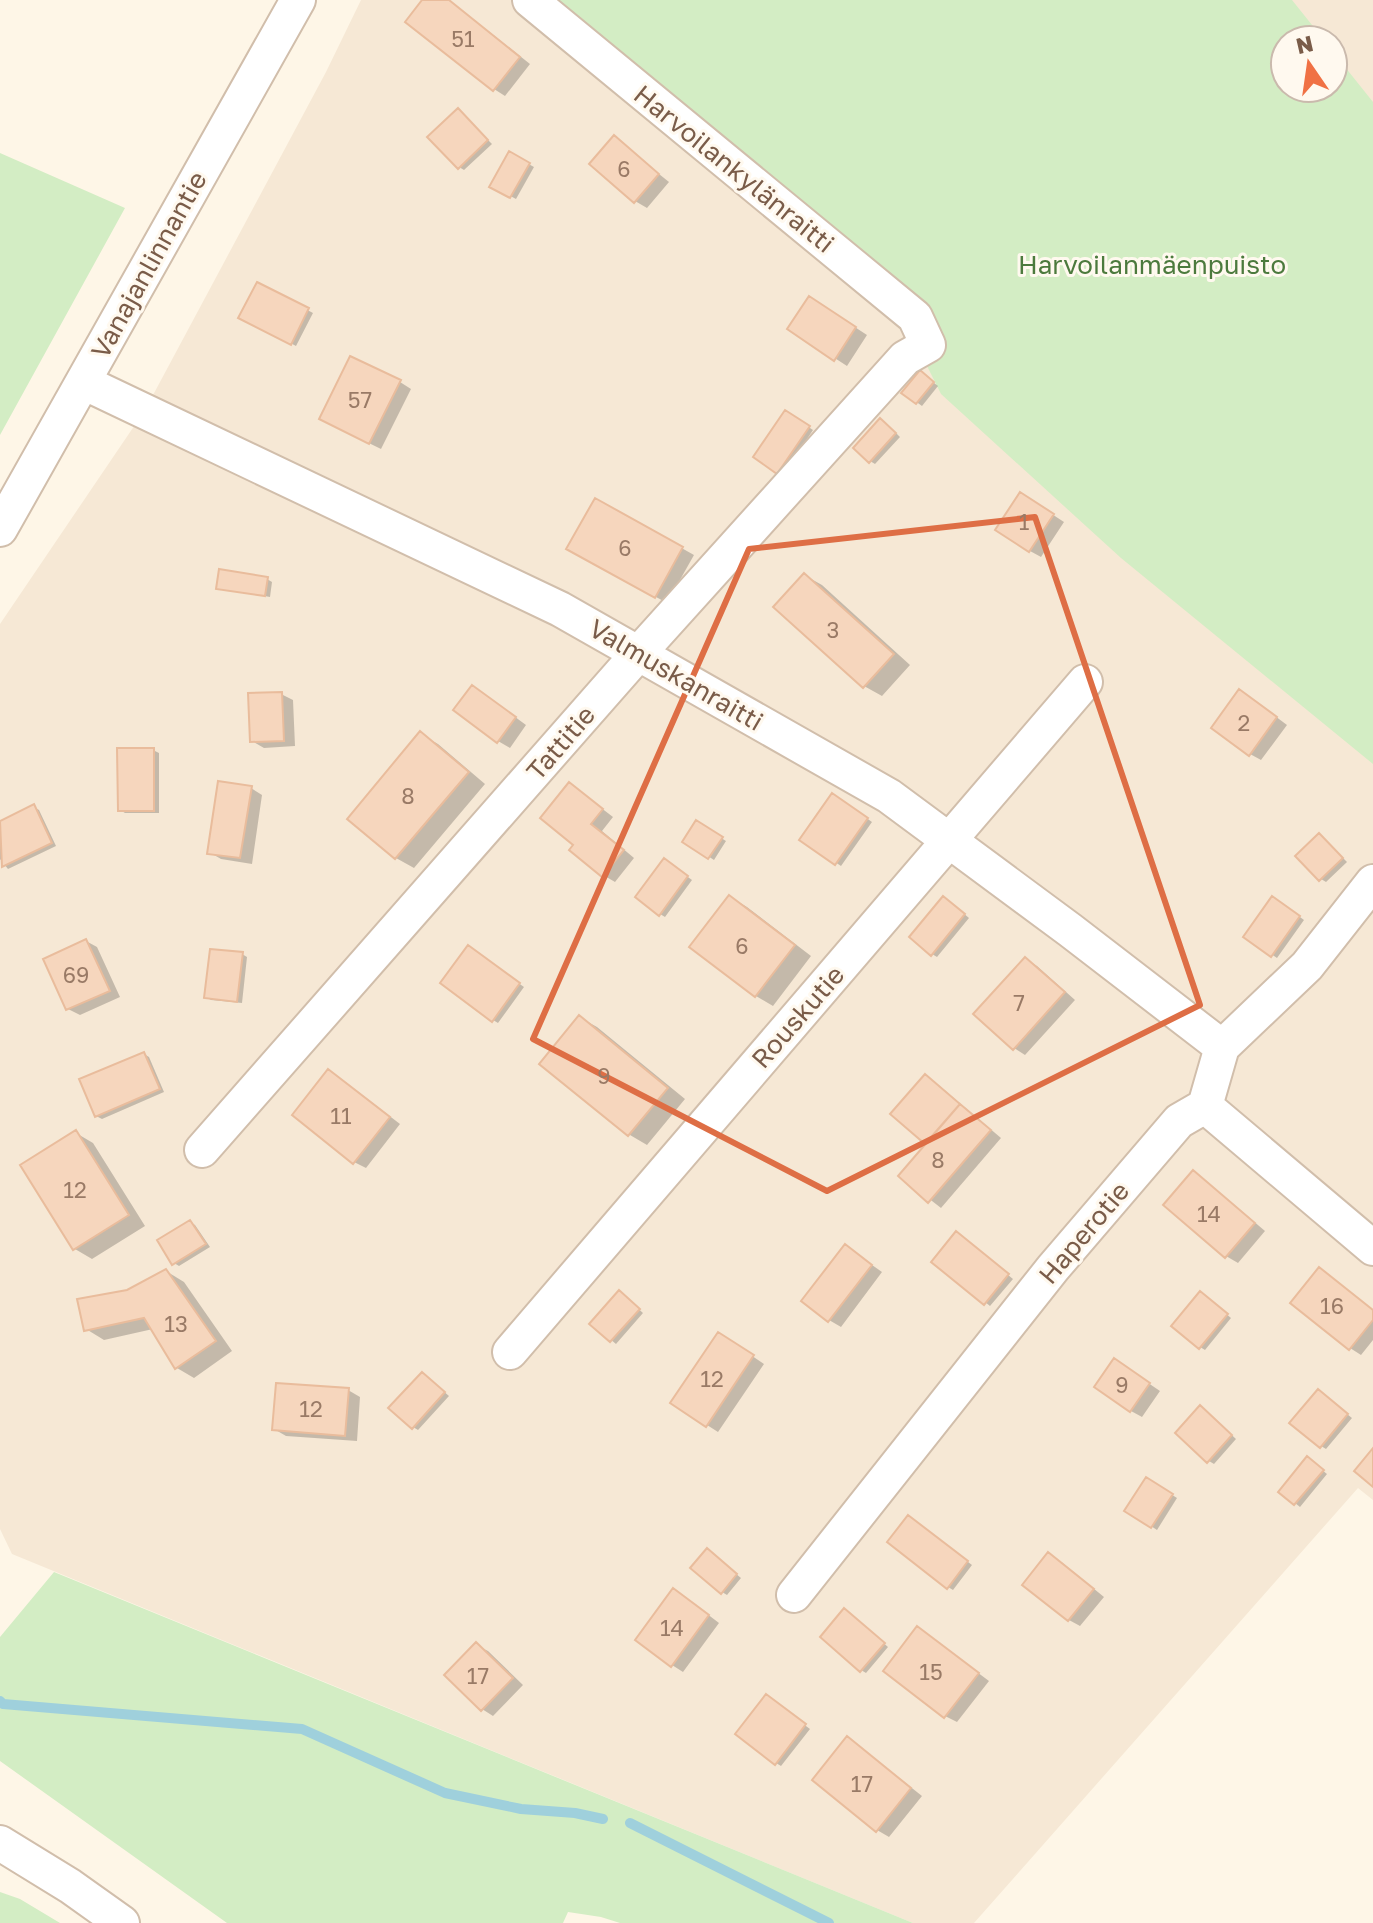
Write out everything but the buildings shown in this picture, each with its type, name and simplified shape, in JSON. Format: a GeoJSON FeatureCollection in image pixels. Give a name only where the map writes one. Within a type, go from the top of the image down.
{"type":"FeatureCollection","features":[{"type":"Feature","properties":{"kind":"street","name":"Vanajanlinnantie"},"geometry":{"type":"LineString","coordinates":[[0,529],[298,0]]}},
{"type":"Feature","properties":{"kind":"street","name":"Harvoilankylänraitti"},"geometry":{"type":"LineString","coordinates":[[530,0],[915,317],[928,345]]}},
{"type":"Feature","properties":{"kind":"street","name":"Tattitie"},"geometry":{"type":"LineString","coordinates":[[202,1150],[638,654],[905,358],[928,345]]}},
{"type":"Feature","properties":{"kind":"street","name":"Valmuskanraitti"},"geometry":{"type":"LineString","coordinates":[[83,382],[560,609],[889,796],[1222,1047]]}},
{"type":"Feature","properties":{"kind":"street","name":"Rouskutie"},"geometry":{"type":"LineString","coordinates":[[510,1352],[1085,682]]}},
{"type":"Feature","properties":{"kind":"street"},"geometry":{"type":"LineString","coordinates":[[1373,882],[1307,966],[1222,1047],[1205,1106],[1373,1248]]}},
{"type":"Feature","properties":{"kind":"street","name":"Haperotie"},"geometry":{"type":"LineString","coordinates":[[794,1595],[1053,1268],[1179,1121],[1205,1106]]}},
{"type":"Feature","properties":{"kind":"street"},"geometry":{"type":"LineString","coordinates":[[0,1843],[70,1886],[122,1923]]}},
{"type":"Feature","properties":{"kind":"highlighted area"},"geometry":{"type":"Polygon","coordinates":[[[1035,517],[1200,1005],[827,1191],[533,1039],[749,549],[1035,517]]]}},
{"type":"Feature","properties":{"kind":"shaded area"},"geometry":{"type":"Polygon","coordinates":[[[361,0],[583,0],[1373,625],[1373,1500],[1358,1488],[974,1923],[913,1923],[12,1554],[0,1529],[0,624],[145,410],[326,72],[361,0]]]}},
{"type":"Feature","properties":{"kind":"shaded area"},"geometry":{"type":"Polygon","coordinates":[[[1215,0],[1373,0],[1373,181],[1340,104],[1349,104],[1349,24],[1269,24],[1269,31],[1215,0]]]}},
{"type":"Feature","properties":{"kind":"green space","name":"Harvoilanmäenpuisto"},"geometry":{"type":"Polygon","coordinates":[[[549,0],[1292,0],[1311,24],[1269,24],[1269,104],[1349,104],[1349,72],[1373,102],[1373,764],[1121,558],[941,394],[923,358],[945,347],[921,306],[549,0]]]}},
{"type":"Feature","properties":{"kind":"green space"},"geometry":{"type":"Polygon","coordinates":[[[0,153],[125,208],[0,435],[0,153]]]}},
{"type":"Feature","properties":{"kind":"green space"},"geometry":{"type":"Polygon","coordinates":[[[54,1572],[913,1923],[620,1923],[568,1912],[563,1923],[227,1923],[0,1761],[0,1637],[54,1572]]]}},
{"type":"Feature","properties":{"kind":"green space"},"geometry":{"type":"Polygon","coordinates":[[[0,1892],[20,1899],[60,1923],[0,1923],[0,1892]]]}},
{"type":"Feature","properties":{"kind":"waterway"},"geometry":{"type":"LineString","coordinates":[[0,1701],[3,1704],[302,1729],[445,1793],[521,1809],[575,1813],[603,1819]]}},
{"type":"Feature","properties":{"kind":"waterway"},"geometry":{"type":"LineString","coordinates":[[630,1823],[829,1923]]}}]}
